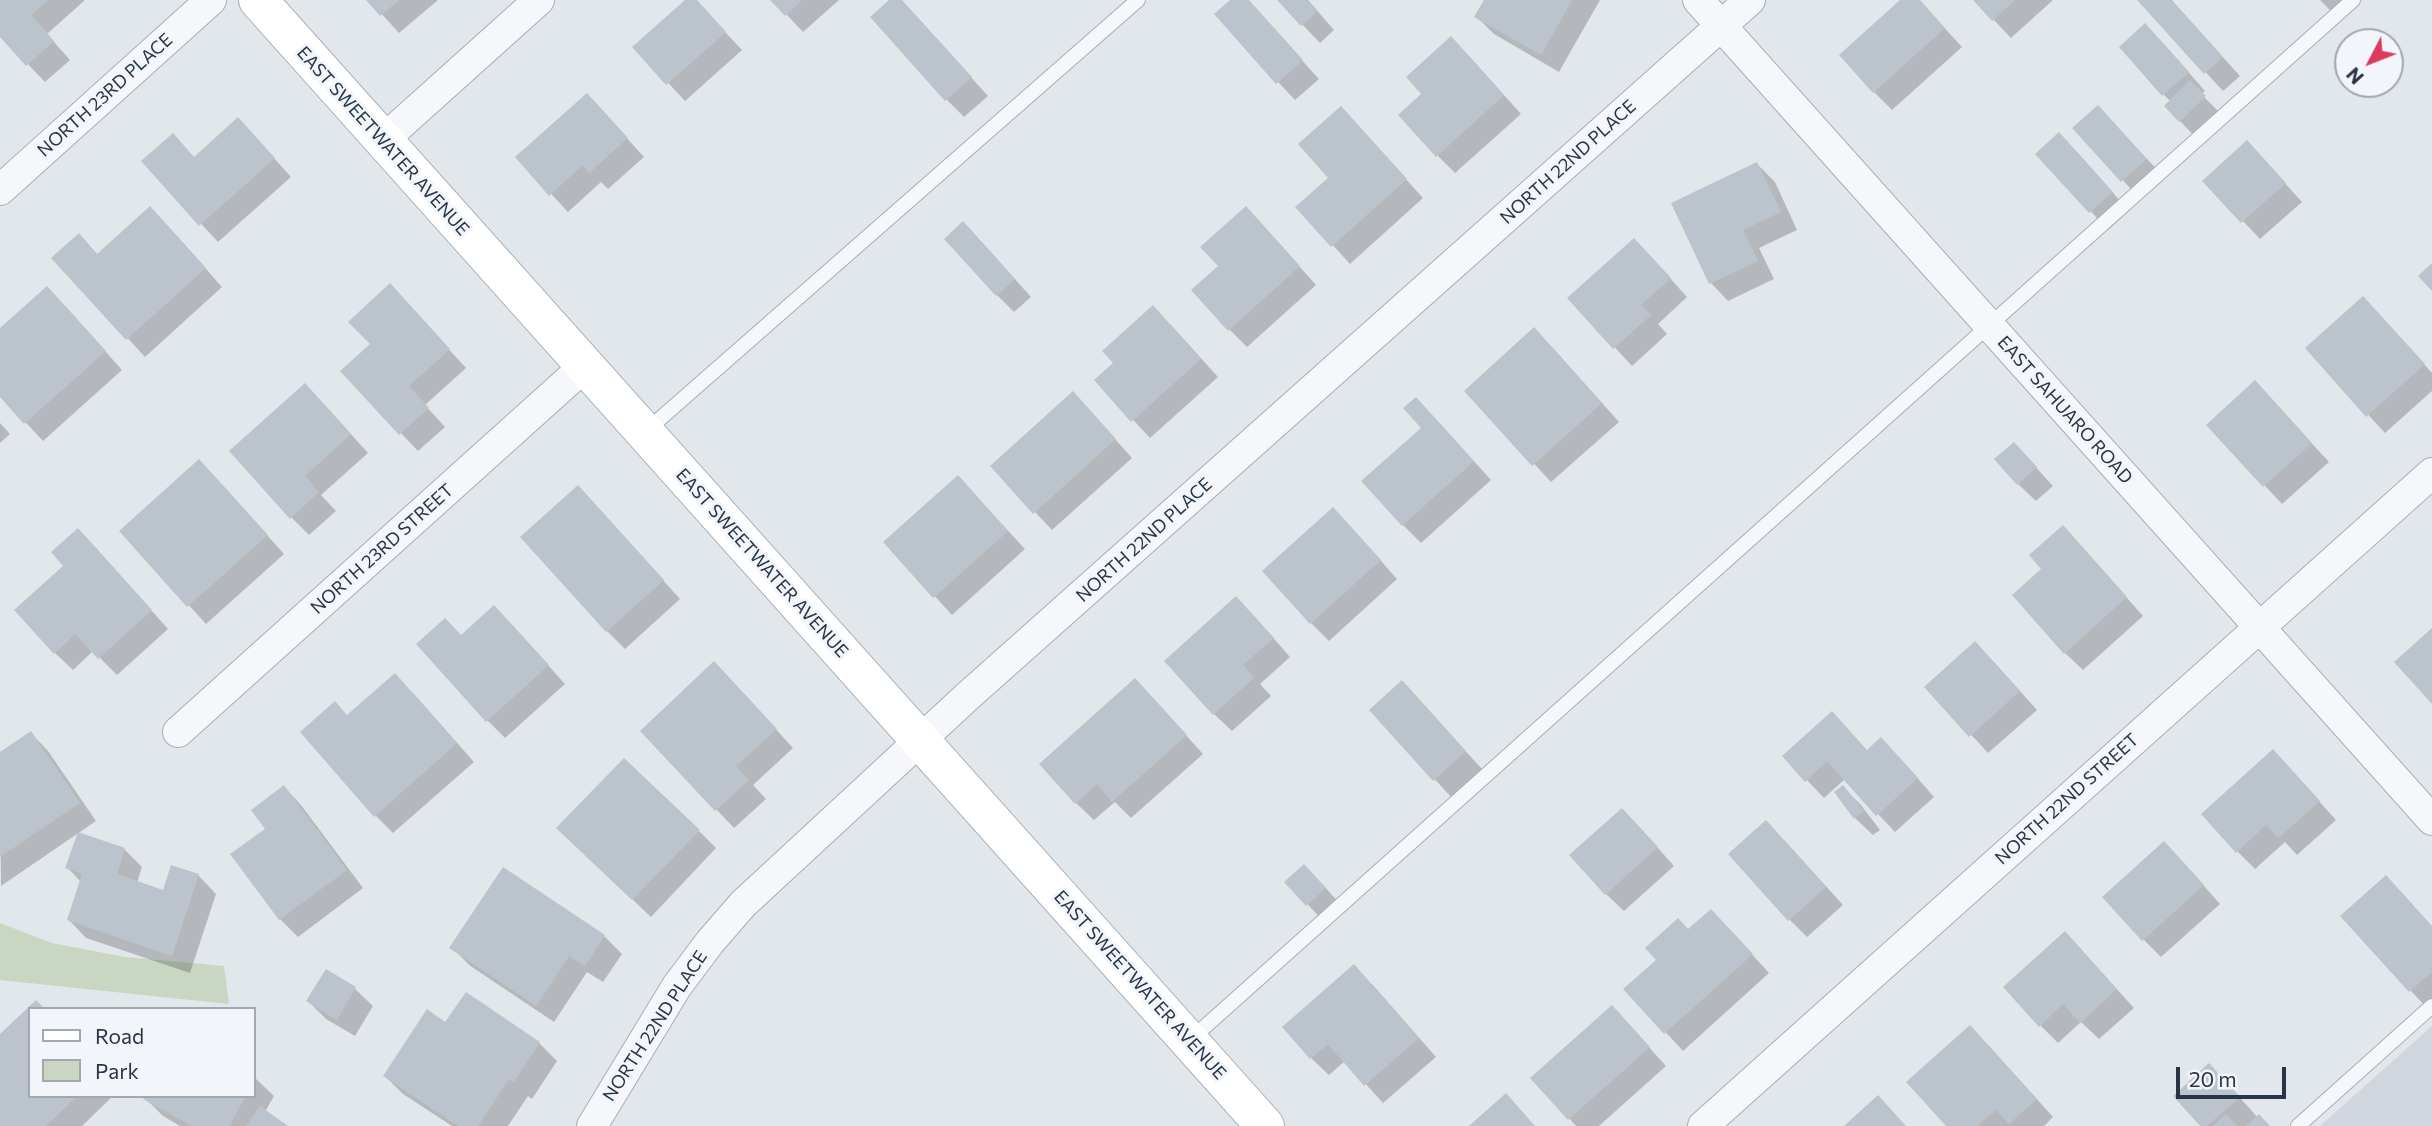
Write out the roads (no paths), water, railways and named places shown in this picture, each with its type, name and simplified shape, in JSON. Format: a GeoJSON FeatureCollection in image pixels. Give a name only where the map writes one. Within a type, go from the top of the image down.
{"type":"FeatureCollection","features":[{"type":"Feature","properties":{"kind":"street","name":"NORTH 23RD PLACE"},"geometry":{"type":"LineString","coordinates":[[0,190],[211,0]]}},
{"type":"Feature","properties":{"kind":"street","name":"EAST SWEETWATER AVENUE"},"geometry":{"type":"LineString","coordinates":[[258,0],[1265,1126]]}},
{"type":"Feature","properties":{"kind":"street"},"geometry":{"type":"LineString","coordinates":[[382,141],[539,0]]}},
{"type":"Feature","properties":{"kind":"street","name":"EAST SAHUARO ROAD"},"geometry":{"type":"LineString","coordinates":[[1698,0],[2432,820]]}},
{"type":"Feature","properties":{"kind":"street","name":"NORTH 22ND PLACE"},"geometry":{"type":"LineString","coordinates":[[592,1126],[650,1028],[710,942],[743,904],[920,740],[1750,0]]}},
{"type":"Feature","properties":{"kind":"street","name":"NORTH 23RD STREET"},"geometry":{"type":"LineString","coordinates":[[178,732],[586,365]]}},
{"type":"Feature","properties":{"kind":"street","name":"NORTH 22ND STREET"},"geometry":{"type":"LineString","coordinates":[[1703,1126],[2432,473]]}},
{"type":"Feature","properties":{"kind":"lane"},"geometry":{"type":"LineString","coordinates":[[645,432],[1138,0]]}},
{"type":"Feature","properties":{"kind":"lane"},"geometry":{"type":"LineString","coordinates":[[1189,1041],[2353,0]]}},
{"type":"Feature","properties":{"kind":"lane"},"geometry":{"type":"LineString","coordinates":[[2298,1126],[2432,1006]]}}]}
